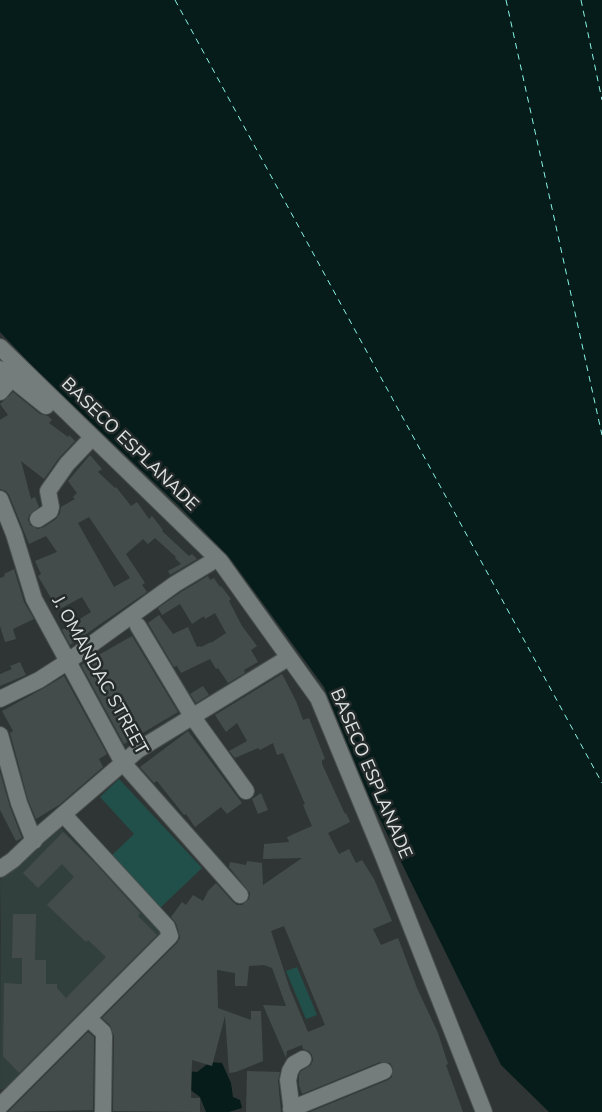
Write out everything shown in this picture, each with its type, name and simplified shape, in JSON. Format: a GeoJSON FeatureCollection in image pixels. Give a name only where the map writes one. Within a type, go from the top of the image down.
{"type":"FeatureCollection","features":[{"type":"Feature","properties":{"kind":"street","name":"BASECO ESPLANADE"},"geometry":{"type":"LineString","coordinates":[[0,347],[220,561],[318,698],[398,893],[484,1112]]}},
{"type":"Feature","properties":{"kind":"street"},"geometry":{"type":"LineString","coordinates":[[0,392],[6,373],[58,415],[186,537],[210,563],[318,708],[409,934],[476,1112]]}},
{"type":"Feature","properties":{"kind":"street"},"geometry":{"type":"LineString","coordinates":[[38,519],[50,511],[48,491],[67,464],[87,444]]}},
{"type":"Feature","properties":{"kind":"street","name":"J. OMANDAC STREET"},"geometry":{"type":"LineString","coordinates":[[0,499],[14,534],[34,599],[123,764],[240,895]]}},
{"type":"Feature","properties":{"kind":"street"},"geometry":{"type":"LineString","coordinates":[[0,699],[39,680],[67,662],[175,584],[210,563]]}},
{"type":"Feature","properties":{"kind":"street"},"geometry":{"type":"LineString","coordinates":[[138,626],[192,716],[246,791]]}},
{"type":"Feature","properties":{"kind":"street"},"geometry":{"type":"LineString","coordinates":[[0,869],[138,750],[283,661]]}},
{"type":"Feature","properties":{"kind":"street"},"geometry":{"type":"LineString","coordinates":[[0,735],[19,804],[34,841]]}},
{"type":"Feature","properties":{"kind":"street"},"geometry":{"type":"LineString","coordinates":[[0,1106],[170,936],[167,926],[64,815]]}},
{"type":"Feature","properties":{"kind":"street"},"geometry":{"type":"LineString","coordinates":[[88,1018],[103,1032],[104,1036],[103,1112]]}},
{"type":"Feature","properties":{"kind":"street"},"geometry":{"type":"LineString","coordinates":[[303,1059],[294,1064],[288,1080],[292,1111],[384,1071]]}},
{"type":"Feature","properties":{"kind":"shaded area"},"geometry":{"type":"Polygon","coordinates":[[[57,824],[164,930],[6,1090],[0,1089],[0,880],[57,824]]]}},
{"type":"Feature","properties":{"kind":"green space"},"geometry":{"type":"Polygon","coordinates":[[[119,779],[202,868],[160,908],[111,856],[134,834],[100,797],[119,779]]]}},
{"type":"Feature","properties":{"kind":"green space"},"geometry":{"type":"Polygon","coordinates":[[[297,967],[317,1015],[306,1019],[286,971],[297,967]]]}},
{"type":"Feature","properties":{"kind":"water"},"geometry":{"type":"Polygon","coordinates":[[[0,0],[602,0],[602,1112],[549,1112],[501,1065],[370,799],[324,687],[229,557],[181,508],[37,371],[0,332],[0,0]]]}},
{"type":"Feature","properties":{"kind":"water"},"geometry":{"type":"Polygon","coordinates":[[[210,1062],[222,1063],[231,1083],[233,1097],[240,1100],[242,1108],[229,1112],[206,1112],[200,1097],[188,1088],[188,1071],[197,1072],[210,1062]]]}},
{"type":"Feature","properties":{"kind":"building"},"geometry":{"type":"Polygon","coordinates":[[[13,392],[40,414],[48,416],[52,420],[49,423],[68,437],[69,435],[75,441],[59,458],[44,479],[21,461],[31,499],[35,497],[39,507],[29,515],[30,525],[38,529],[44,527],[56,519],[61,507],[75,499],[73,497],[77,493],[68,481],[90,455],[102,469],[98,472],[116,487],[131,506],[137,502],[149,519],[152,516],[162,531],[189,556],[192,554],[197,559],[170,575],[168,571],[181,564],[176,557],[155,538],[148,544],[143,539],[126,554],[145,583],[142,585],[147,592],[70,645],[62,630],[91,612],[82,597],[58,610],[38,576],[41,574],[35,561],[57,552],[46,536],[29,544],[9,495],[6,491],[0,489],[0,420],[8,415],[0,404],[13,392]],[[89,517],[78,523],[114,587],[130,578],[89,517]]]}},
{"type":"Feature","properties":{"kind":"building"},"geometry":{"type":"Polygon","coordinates":[[[14,569],[24,602],[34,619],[13,629],[16,639],[5,642],[0,626],[0,578],[14,569]]]}},
{"type":"Feature","properties":{"kind":"building"},"geometry":{"type":"Polygon","coordinates":[[[208,576],[210,580],[214,578],[231,599],[229,601],[242,626],[257,646],[251,650],[258,662],[244,670],[245,673],[228,683],[210,659],[181,673],[177,666],[174,667],[148,623],[159,615],[173,634],[188,627],[197,647],[211,643],[226,633],[215,613],[205,619],[204,616],[192,624],[180,604],[162,615],[158,608],[208,576]]]}},
{"type":"Feature","properties":{"kind":"building"},"geometry":{"type":"Polygon","coordinates":[[[132,636],[178,712],[124,744],[81,665],[132,636]]]}},
{"type":"Feature","properties":{"kind":"building"},"geometry":{"type":"Polygon","coordinates":[[[20,662],[26,675],[0,686],[0,674],[12,669],[10,666],[20,662]]]}},
{"type":"Feature","properties":{"kind":"building"},"geometry":{"type":"Polygon","coordinates":[[[282,674],[296,701],[303,720],[309,718],[325,759],[322,760],[322,764],[350,822],[328,833],[339,854],[349,849],[356,863],[362,860],[374,879],[392,921],[373,929],[381,945],[398,938],[417,988],[438,1033],[448,1064],[446,1065],[463,1112],[310,1112],[388,1080],[392,1077],[393,1068],[390,1063],[380,1062],[302,1094],[299,1085],[299,1075],[301,1071],[311,1065],[312,1055],[309,1051],[303,1049],[302,1045],[287,1051],[286,1058],[263,1005],[286,1006],[272,968],[264,965],[249,966],[247,986],[235,986],[235,973],[217,970],[218,1008],[251,1020],[251,1011],[261,1011],[263,1061],[229,1073],[225,1016],[212,1066],[192,1060],[191,1098],[200,1098],[200,1112],[113,1111],[114,1036],[110,1025],[102,1018],[177,943],[180,938],[179,933],[176,923],[171,917],[182,902],[186,905],[193,895],[203,901],[208,891],[216,883],[233,902],[237,905],[242,905],[249,899],[250,893],[229,867],[230,862],[246,865],[247,861],[262,863],[263,885],[302,858],[263,859],[264,844],[289,842],[287,837],[312,826],[303,805],[305,804],[283,753],[277,755],[273,743],[260,750],[258,748],[235,758],[229,751],[247,741],[237,723],[226,732],[215,715],[282,674]],[[284,926],[271,931],[290,989],[308,1032],[325,1025],[284,926]]]}},
{"type":"Feature","properties":{"kind":"building"},"geometry":{"type":"Polygon","coordinates":[[[64,676],[107,754],[99,759],[103,767],[59,805],[36,819],[28,800],[10,733],[13,731],[2,711],[64,676]]]}},
{"type":"Feature","properties":{"kind":"building"},"geometry":{"type":"Polygon","coordinates":[[[203,686],[209,695],[196,703],[190,694],[203,686]]]}},
{"type":"Feature","properties":{"kind":"building"},"geometry":{"type":"Polygon","coordinates":[[[188,731],[242,803],[227,814],[221,807],[195,827],[157,781],[154,783],[140,767],[188,731]]]}},
{"type":"Feature","properties":{"kind":"building"},"geometry":{"type":"Polygon","coordinates":[[[0,772],[10,807],[22,838],[16,841],[0,810],[0,772]]]}},
{"type":"Feature","properties":{"kind":"building"},"geometry":{"type":"Polygon","coordinates":[[[261,793],[268,810],[258,814],[252,799],[261,793]]]}},
{"type":"Feature","properties":{"kind":"building"},"geometry":{"type":"Polygon","coordinates":[[[63,832],[95,863],[140,913],[138,916],[157,935],[19,1073],[3,1056],[4,983],[22,984],[22,958],[12,958],[13,914],[36,914],[35,960],[46,960],[46,984],[57,984],[57,988],[66,998],[106,957],[88,940],[86,942],[47,905],[74,877],[62,864],[38,888],[23,873],[63,832]]]}},
{"type":"Feature","properties":{"kind":"building"},"geometry":{"type":"Polygon","coordinates":[[[88,1032],[94,1037],[93,1110],[8,1112],[88,1032]]]}},
{"type":"Feature","properties":{"kind":"building"},"geometry":{"type":"Polygon","coordinates":[[[247,1071],[280,1072],[278,1081],[281,1112],[246,1112],[247,1071]]]}},
{"type":"Feature","properties":{"kind":"ferry route"},"geometry":{"type":"LineString","coordinates":[[175,0],[602,783]]}},
{"type":"Feature","properties":{"kind":"ferry route"},"geometry":{"type":"LineString","coordinates":[[506,0],[602,435]]}},
{"type":"Feature","properties":{"kind":"ferry route"},"geometry":{"type":"LineString","coordinates":[[581,0],[602,100]]}}]}
